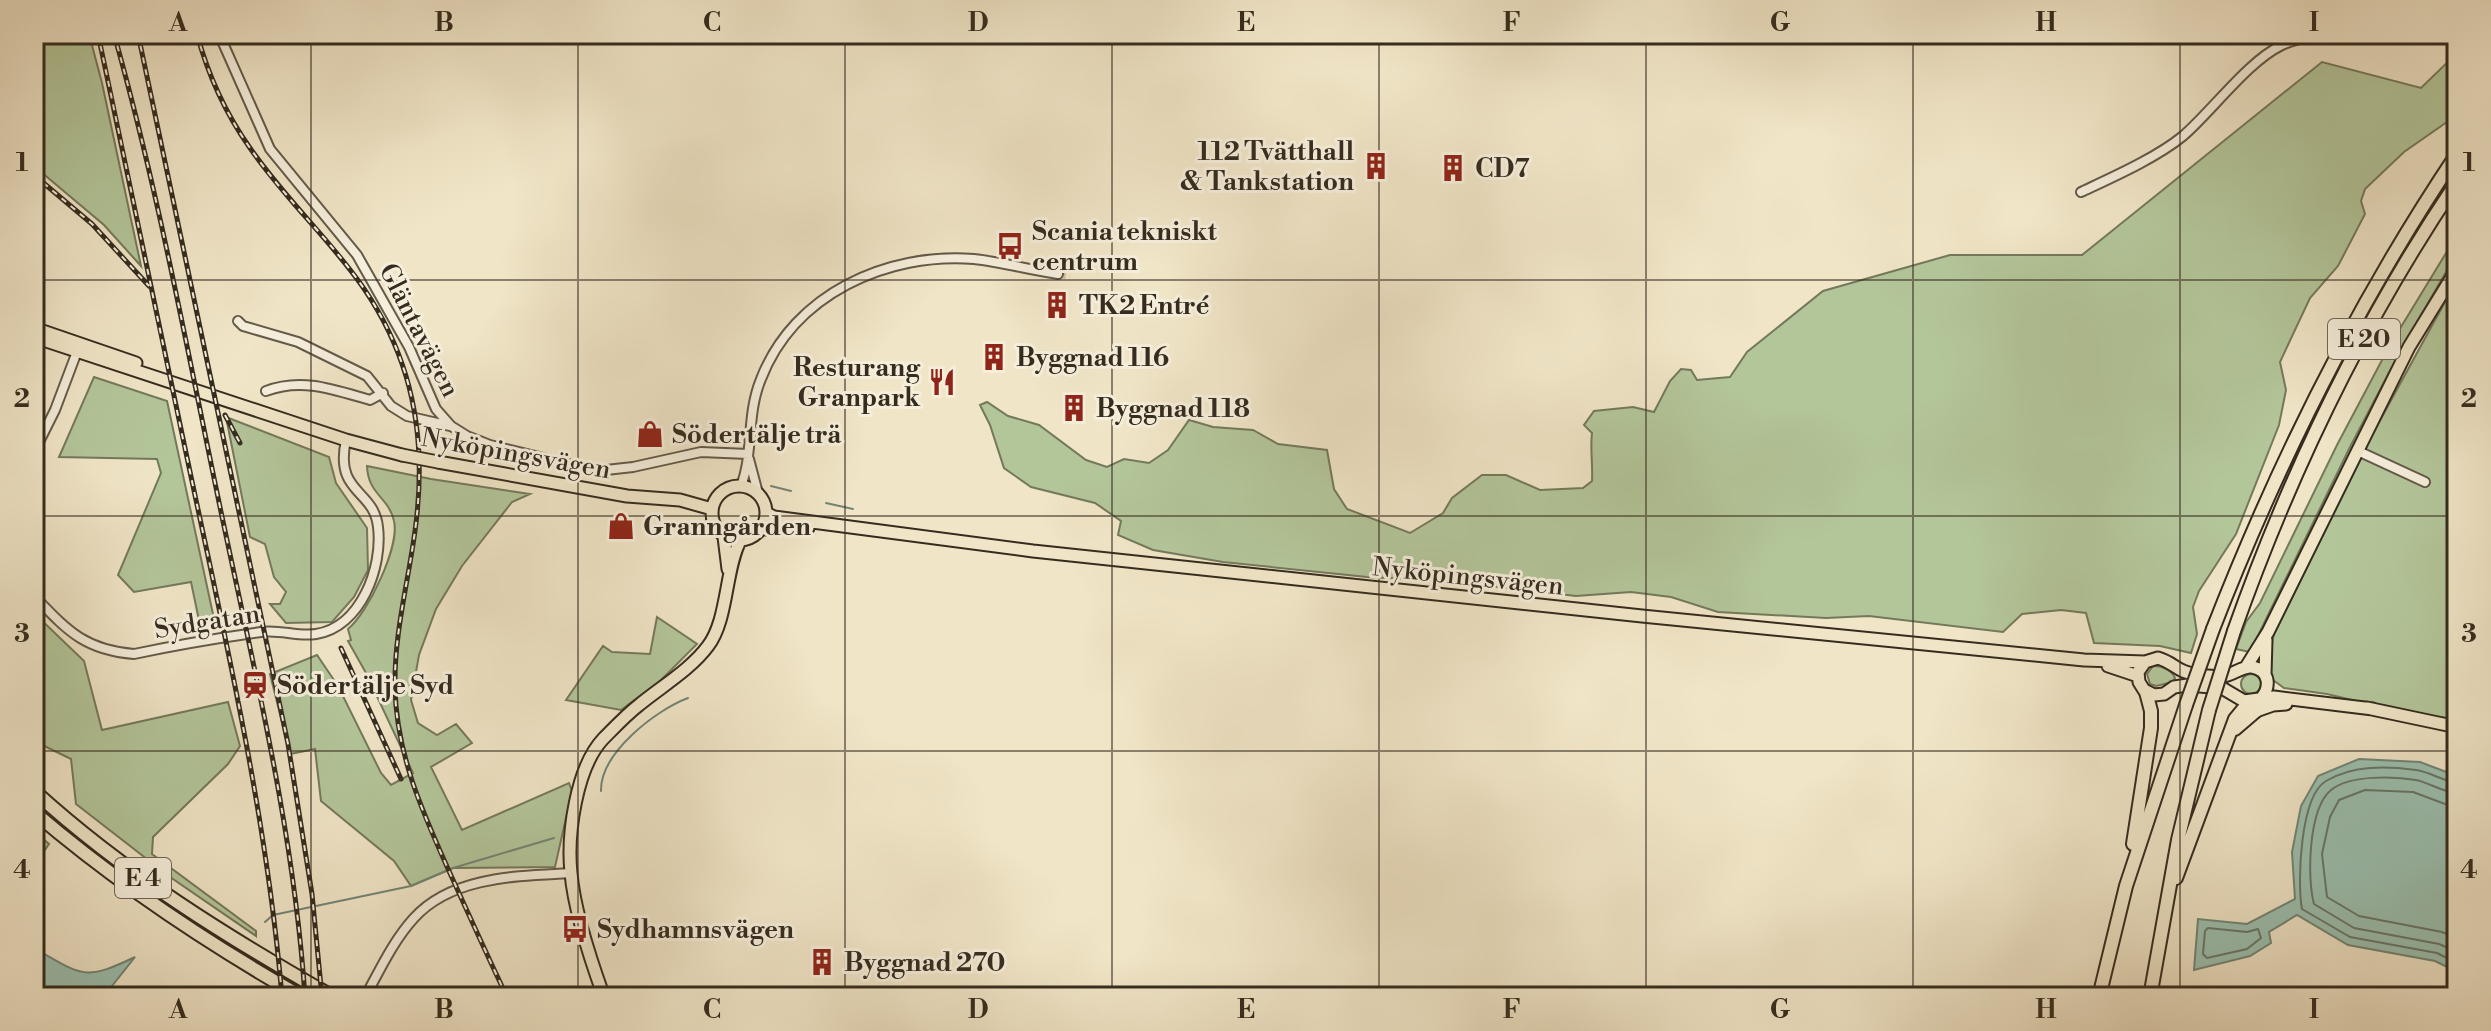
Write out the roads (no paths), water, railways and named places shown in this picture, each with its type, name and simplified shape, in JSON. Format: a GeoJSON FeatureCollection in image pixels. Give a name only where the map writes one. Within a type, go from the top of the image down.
{"type":"FeatureCollection","features":[{"type":"Feature","properties":{"kind":"highway","name":"E 20"},"geometry":{"type":"LineString","coordinates":[[2099,997],[2126,886],[2186,705],[2213,629],[2269,493],[2331,364],[2378,279],[2457,154]]}},
{"type":"Feature","properties":{"kind":"highway","name":"E 20"},"geometry":{"type":"LineString","coordinates":[[2150,997],[2163,915],[2191,781],[2234,631],[2278,516],[2324,414],[2392,287],[2457,182]]}},
{"type":"Feature","properties":{"kind":"highway"},"geometry":{"type":"LineString","coordinates":[[2126,886],[2151,728],[2146,692]]}},
{"type":"Feature","properties":{"kind":"highway"},"geometry":{"type":"LineString","coordinates":[[2163,915],[2235,719],[2251,703]]}},
{"type":"Feature","properties":{"kind":"highway","name":"E 4"},"geometry":{"type":"LineString","coordinates":[[34,791],[155,888],[252,951],[333,997]]}},
{"type":"Feature","properties":{"kind":"highway","name":"E 4"},"geometry":{"type":"LineString","coordinates":[[34,812],[90,859],[148,901],[240,962],[302,997]]}},
{"type":"Feature","properties":{"kind":"main road"},"geometry":{"type":"LineString","coordinates":[[2251,703],[2234,691],[2233,682],[2268,632],[2409,347],[2457,269]]}},
{"type":"Feature","properties":{"kind":"main road","name":"Nyköpingsvägen"},"geometry":{"type":"LineString","coordinates":[[34,328],[79,348],[346,440],[402,455],[627,496],[680,500],[712,509]]}},
{"type":"Feature","properties":{"kind":"main road","name":"Nyköpingsvägen"},"geometry":{"type":"LineString","coordinates":[[34,337],[79,348]]}},
{"type":"Feature","properties":{"kind":"main road"},"geometry":{"type":"LineString","coordinates":[[724,537],[740,541],[749,539],[761,529],[766,513],[758,493],[741,486],[726,489],[718,495],[712,509],[712,522],[724,537],[729,578]]}},
{"type":"Feature","properties":{"kind":"main road","name":"Nyköpingsvägen"},"geometry":{"type":"LineString","coordinates":[[680,500],[718,495]]}},
{"type":"Feature","properties":{"kind":"main road","name":"Nyköpingsvägen"},"geometry":{"type":"LineString","coordinates":[[766,513],[774,517],[849,528],[1048,553],[1580,610],[2084,660],[2145,662],[2154,658],[2181,672],[2200,675],[2224,676],[2243,668]]}},
{"type":"Feature","properties":{"kind":"main road","name":"Nyköpingsvägen"},"geometry":{"type":"LineString","coordinates":[[761,529],[849,528]]}},
{"type":"Feature","properties":{"kind":"main road"},"geometry":{"type":"LineString","coordinates":[[604,997],[590,956],[571,873],[573,811],[585,768],[600,742],[636,707],[682,673],[710,644],[740,541]]}},
{"type":"Feature","properties":{"kind":"main road"},"geometry":{"type":"LineString","coordinates":[[2251,703],[2267,691],[2268,632]]}},
{"type":"Feature","properties":{"kind":"main road","name":"Nyköpingsvägen"},"geometry":{"type":"LineString","coordinates":[[2084,660],[2138,676]]}},
{"type":"Feature","properties":{"kind":"main road"},"geometry":{"type":"LineString","coordinates":[[2145,662],[2138,676],[2140,685],[2146,692],[2159,695],[2180,686],[2222,688],[2251,703],[2322,703],[2373,709]]}},
{"type":"Feature","properties":{"kind":"main road"},"geometry":{"type":"LineString","coordinates":[[2243,668],[2259,669],[2283,691],[2457,727]]}},
{"type":"Feature","properties":{"kind":"street","name":"Gläntavägen"},"geometry":{"type":"LineString","coordinates":[[219,34],[270,149],[365,267],[409,347],[436,409],[451,426],[490,445],[597,471],[614,471],[701,452],[748,454]]}},
{"type":"Feature","properties":{"kind":"street"},"geometry":{"type":"LineString","coordinates":[[2081,192],[2180,138],[2260,61],[2283,45],[2304,37],[2388,38],[2415,34]]}},
{"type":"Feature","properties":{"kind":"street"},"geometry":{"type":"LineString","coordinates":[[741,486],[748,454],[752,403],[769,359],[795,324],[832,291],[869,273],[917,261],[972,259],[1058,274]]}},
{"type":"Feature","properties":{"kind":"street"},"geometry":{"type":"LineString","coordinates":[[238,321],[243,326],[298,342],[367,376],[391,406],[407,416],[451,426]]}},
{"type":"Feature","properties":{"kind":"street"},"geometry":{"type":"LineString","coordinates":[[34,452],[55,410],[79,348]]}},
{"type":"Feature","properties":{"kind":"street"},"geometry":{"type":"LineString","coordinates":[[266,391],[283,384],[306,383],[370,400],[383,393]]}},
{"type":"Feature","properties":{"kind":"street","name":"Sydgatan"},"geometry":{"type":"LineString","coordinates":[[34,596],[59,622],[85,642],[116,653],[134,654],[277,630],[319,634],[341,623],[357,608],[365,594],[373,574],[379,538],[378,522],[343,471],[346,440]]}},
{"type":"Feature","properties":{"kind":"street"},"geometry":{"type":"LineString","coordinates":[[2358,451],[2425,482]]}},
{"type":"Feature","properties":{"kind":"street"},"geometry":{"type":"LineString","coordinates":[[748,454],[758,493]]}},
{"type":"Feature","properties":{"kind":"street"},"geometry":{"type":"LineString","coordinates":[[365,997],[402,933],[433,902],[456,890],[486,881],[571,873]]}},
{"type":"Feature","properties":{"kind":"water"},"geometry":{"type":"Polygon","coordinates":[[[2359,759],[2420,762],[2457,776],[2457,972],[2435,961],[2348,945],[2297,915],[2269,932],[2271,943],[2250,956],[2194,970],[2198,919],[2247,924],[2295,899],[2292,852],[2301,806],[2318,776],[2359,759]]]}},
{"type":"Feature","properties":{"kind":"water"},"geometry":{"type":"Polygon","coordinates":[[[34,948],[83,972],[104,970],[135,957],[108,991],[79,991],[79,997],[34,997],[34,948]]]}},
{"type":"Feature","properties":{"kind":"waterway"},"geometry":{"type":"LineString","coordinates":[[771,486],[791,491]]}},
{"type":"Feature","properties":{"kind":"waterway"},"geometry":{"type":"LineString","coordinates":[[826,503],[853,509]]}},
{"type":"Feature","properties":{"kind":"waterway"},"geometry":{"type":"LineString","coordinates":[[601,791],[610,762],[632,735],[661,712],[688,698]]}},
{"type":"Feature","properties":{"kind":"waterway"},"geometry":{"type":"LineString","coordinates":[[265,922],[273,915],[411,886],[453,868],[554,838]]}},
{"type":"Feature","properties":{"kind":"tunnel"},"geometry":{"type":"LineString","coordinates":[[1058,274],[1070,276]]}},
{"type":"Feature","properties":{"kind":"railway"},"geometry":{"type":"LineString","coordinates":[[98,34],[244,730],[266,863],[282,997]]}},
{"type":"Feature","properties":{"kind":"railway"},"geometry":{"type":"LineString","coordinates":[[114,34],[184,329],[271,751],[292,873],[305,997]]}},
{"type":"Feature","properties":{"kind":"railway"},"geometry":{"type":"LineString","coordinates":[[138,34],[288,744],[312,894],[322,997]]}},
{"type":"Feature","properties":{"kind":"railway"},"geometry":{"type":"LineString","coordinates":[[197,34],[233,122],[272,177],[358,280],[377,308],[406,376],[415,414],[419,492],[399,628],[395,667],[396,711],[405,758],[429,826],[507,997]]}},
{"type":"Feature","properties":{"kind":"railway"},"geometry":{"type":"LineString","coordinates":[[34,175],[92,224],[149,286]]}},
{"type":"Feature","properties":{"kind":"railway"},"geometry":{"type":"LineString","coordinates":[[225,415],[240,443]]}},
{"type":"Feature","properties":{"kind":"railway"},"geometry":{"type":"LineString","coordinates":[[341,648],[401,779]]}},
{"type":"Feature","properties":{"kind":"place","name":"112 Tvätthall & Tankstation"},"geometry":{"type":"Point","coordinates":[1376,166]}},
{"type":"Feature","properties":{"kind":"place","name":"CD7"},"geometry":{"type":"Point","coordinates":[1453,168]}},
{"type":"Feature","properties":{"kind":"place","name":"Scania tekniskt centrum"},"geometry":{"type":"Point","coordinates":[1010,246]}},
{"type":"Feature","properties":{"kind":"place","name":"TK2 Entré"},"geometry":{"type":"Point","coordinates":[1057,305]}},
{"type":"Feature","properties":{"kind":"place","name":"Byggnad 116"},"geometry":{"type":"Point","coordinates":[994,357]}},
{"type":"Feature","properties":{"kind":"place","name":"Resturang Granpark"},"geometry":{"type":"Point","coordinates":[942,382]}},
{"type":"Feature","properties":{"kind":"place","name":"Byggnad 118"},"geometry":{"type":"Point","coordinates":[1074,408]}},
{"type":"Feature","properties":{"kind":"place","name":"Södertälje trä"},"geometry":{"type":"Point","coordinates":[650,434]}},
{"type":"Feature","properties":{"kind":"place","name":"Granngården"},"geometry":{"type":"Point","coordinates":[621,526]}},
{"type":"Feature","properties":{"kind":"place","name":"Södertälje Syd"},"geometry":{"type":"Point","coordinates":[255,685]}},
{"type":"Feature","properties":{"kind":"place","name":"Sydhamnsvägen"},"geometry":{"type":"Point","coordinates":[575,929]}},
{"type":"Feature","properties":{"kind":"place","name":"Byggnad 270"},"geometry":{"type":"Point","coordinates":[822,962]}}]}
